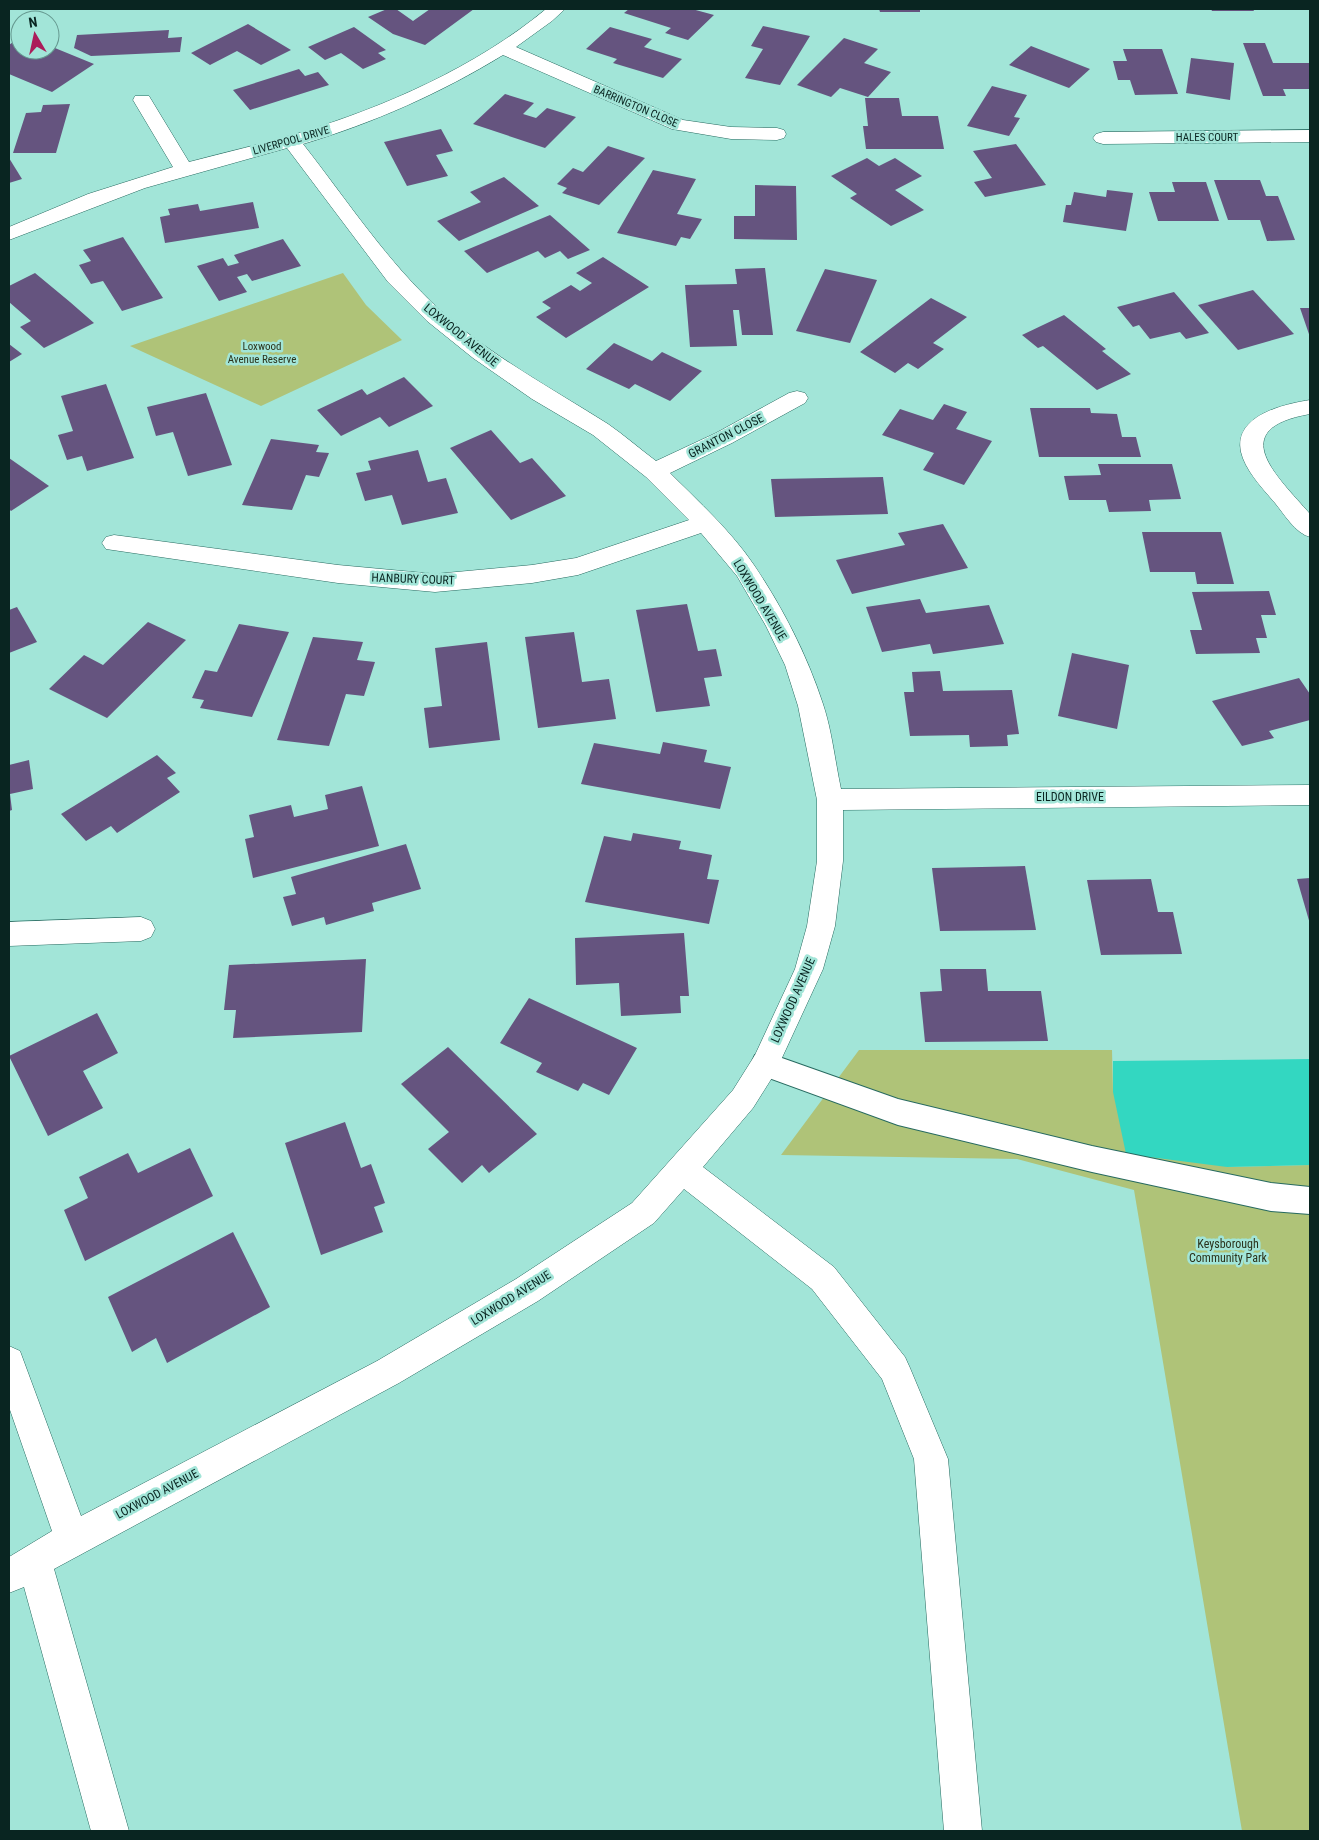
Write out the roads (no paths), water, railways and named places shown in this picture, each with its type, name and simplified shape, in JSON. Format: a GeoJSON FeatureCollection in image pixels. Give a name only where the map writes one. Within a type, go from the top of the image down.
{"type":"FeatureCollection","features":[{"type":"Feature","properties":{"kind":"street","name":"LIVERPOOL DRIVE"},"geometry":{"type":"LineString","coordinates":[[9,234],[95,197],[184,170],[292,141],[347,123],[423,91],[502,48],[556,9]]}},
{"type":"Feature","properties":{"kind":"street","name":"BARRINGTON CLOSE"},"geometry":{"type":"LineString","coordinates":[[502,48],[679,125],[731,133],[777,134]]}},
{"type":"Feature","properties":{"kind":"street"},"geometry":{"type":"LineString","coordinates":[[142,100],[184,170]]}},
{"type":"Feature","properties":{"kind":"street","name":"HALES COURT"},"geometry":{"type":"LineString","coordinates":[[1103,138],[1310,136]]}},
{"type":"Feature","properties":{"kind":"street","name":"LOXWOOD AVENUE"},"geometry":{"type":"LineString","coordinates":[[21,1568],[72,1539],[388,1372],[526,1290],[643,1213],[743,1099],[765,1064],[809,970],[821,926],[830,861],[830,800],[811,706],[797,665],[777,624],[744,570],[706,523],[654,471],[601,430],[540,394],[481,354],[434,316],[395,277],[292,141]]}},
{"type":"Feature","properties":{"kind":"street","name":"GRANTON CLOSE"},"geometry":{"type":"LineString","coordinates":[[654,471],[724,438],[797,398]]}},
{"type":"Feature","properties":{"kind":"street"},"geometry":{"type":"LineString","coordinates":[[1310,407],[1280,414],[1263,423],[1254,436],[1252,451],[1261,469],[1310,529]]}},
{"type":"Feature","properties":{"kind":"street","name":"HANBURY COURT"},"geometry":{"type":"LineString","coordinates":[[114,543],[338,574],[435,582],[532,574],[578,566],[706,523]]}},
{"type":"Feature","properties":{"kind":"street","name":"EILDON DRIVE"},"geometry":{"type":"LineString","coordinates":[[830,800],[1310,795]]}},
{"type":"Feature","properties":{"kind":"street"},"geometry":{"type":"LineString","coordinates":[[9,934],[141,929]]}},
{"type":"Feature","properties":{"kind":"street"},"geometry":{"type":"LineString","coordinates":[[682,1169],[823,1278],[894,1368],[931,1459],[963,1831]]}},
{"type":"Feature","properties":{"kind":"street"},"geometry":{"type":"LineString","coordinates":[[9,1362],[72,1539]]}},
{"type":"Feature","properties":{"kind":"street"},"geometry":{"type":"LineString","coordinates":[[21,1568],[110,1831]]}},
{"type":"Feature","properties":{"kind":"lane"},"geometry":{"type":"LineString","coordinates":[[765,1064],[907,1114],[1092,1160],[1271,1197],[1310,1201]]}},
{"type":"Feature","properties":{"kind":"park label","name":"Loxwood Avenue Reserve"},"geometry":{"type":"Point","coordinates":[262,352]}},
{"type":"Feature","properties":{"kind":"park label","name":"Keysborough Community Park"},"geometry":{"type":"Point","coordinates":[1228,1251]}}]}
